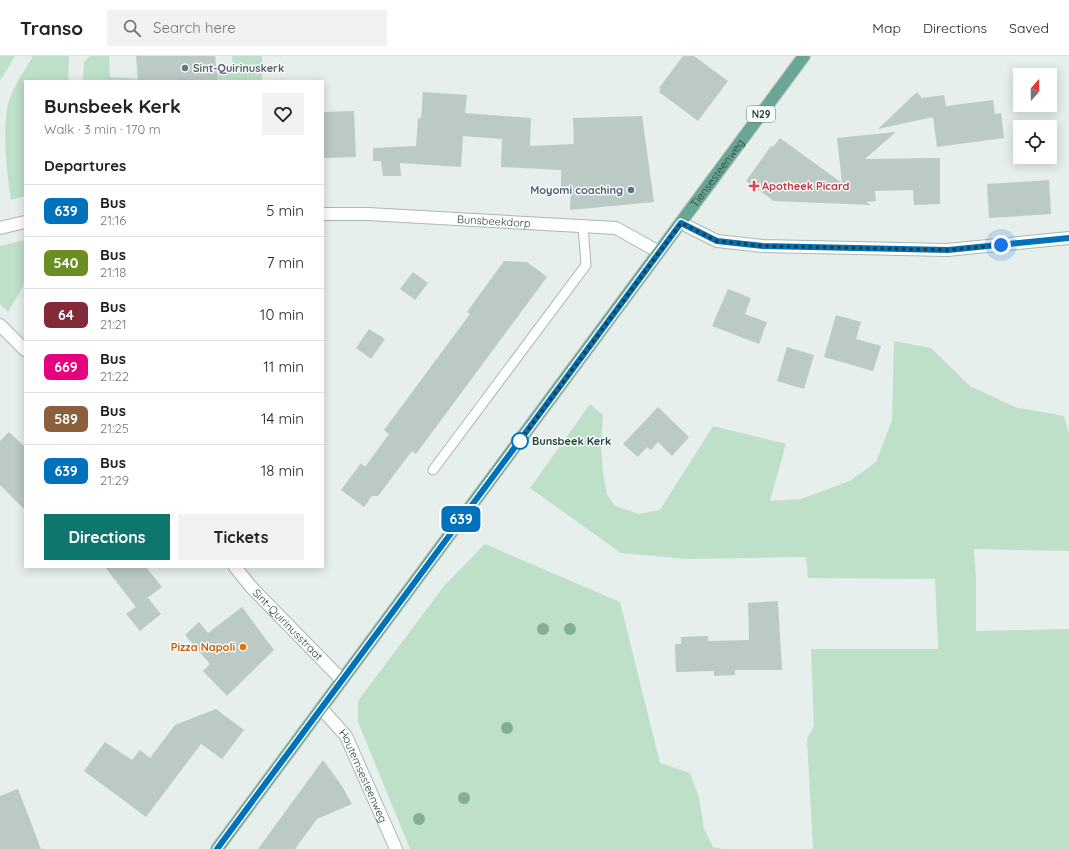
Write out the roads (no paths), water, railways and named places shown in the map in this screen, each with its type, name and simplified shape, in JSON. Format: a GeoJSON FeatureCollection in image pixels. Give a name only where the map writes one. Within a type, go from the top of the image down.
{"type":"FeatureCollection","features":[{"type":"Feature","properties":{"kind":"main road","name":"Tiensesteenweg"},"geometry":{"type":"LineString","coordinates":[[217,849],[804,56]]}},
{"type":"Feature","properties":{"kind":"street","name":"Bunsbeekdorp"},"geometry":{"type":"LineString","coordinates":[[324,214],[368,214],[616,228],[659,252]]}},
{"type":"Feature","properties":{"kind":"street"},"geometry":{"type":"LineString","coordinates":[[0,228],[24,222]]}},
{"type":"Feature","properties":{"kind":"street"},"geometry":{"type":"LineString","coordinates":[[681,223],[717,241],[763,246],[948,250],[1069,238]]}},
{"type":"Feature","properties":{"kind":"street"},"geometry":{"type":"LineString","coordinates":[[0,325],[24,349]]}},
{"type":"Feature","properties":{"kind":"street","name":"Sint-Quirinusstraat"},"geometry":{"type":"LineString","coordinates":[[236,568],[252,588],[342,680]]}},
{"type":"Feature","properties":{"kind":"street","name":"Houtemsesteenweg"},"geometry":{"type":"LineString","coordinates":[[322,708],[346,736],[396,849]]}},
{"type":"Feature","properties":{"kind":"lane"},"geometry":{"type":"LineString","coordinates":[[433,470],[586,265],[583,226]]}},
{"type":"Feature","properties":{"kind":"place","name":"Sint-Quirinuskerk"},"geometry":{"type":"Point","coordinates":[185,68]}},
{"type":"Feature","properties":{"kind":"place","name":"Apotheek Picard"},"geometry":{"type":"Point","coordinates":[754,186]}},
{"type":"Feature","properties":{"kind":"place","name":"Moyomi coaching"},"geometry":{"type":"Point","coordinates":[631,190]}},
{"type":"Feature","properties":{"kind":"place","name":"Bunsbeek Kerk"},"geometry":{"type":"Point","coordinates":[520,441]}},
{"type":"Feature","properties":{"kind":"place","name":"Pizza Napoli"},"geometry":{"type":"Point","coordinates":[243,647]}}]}
